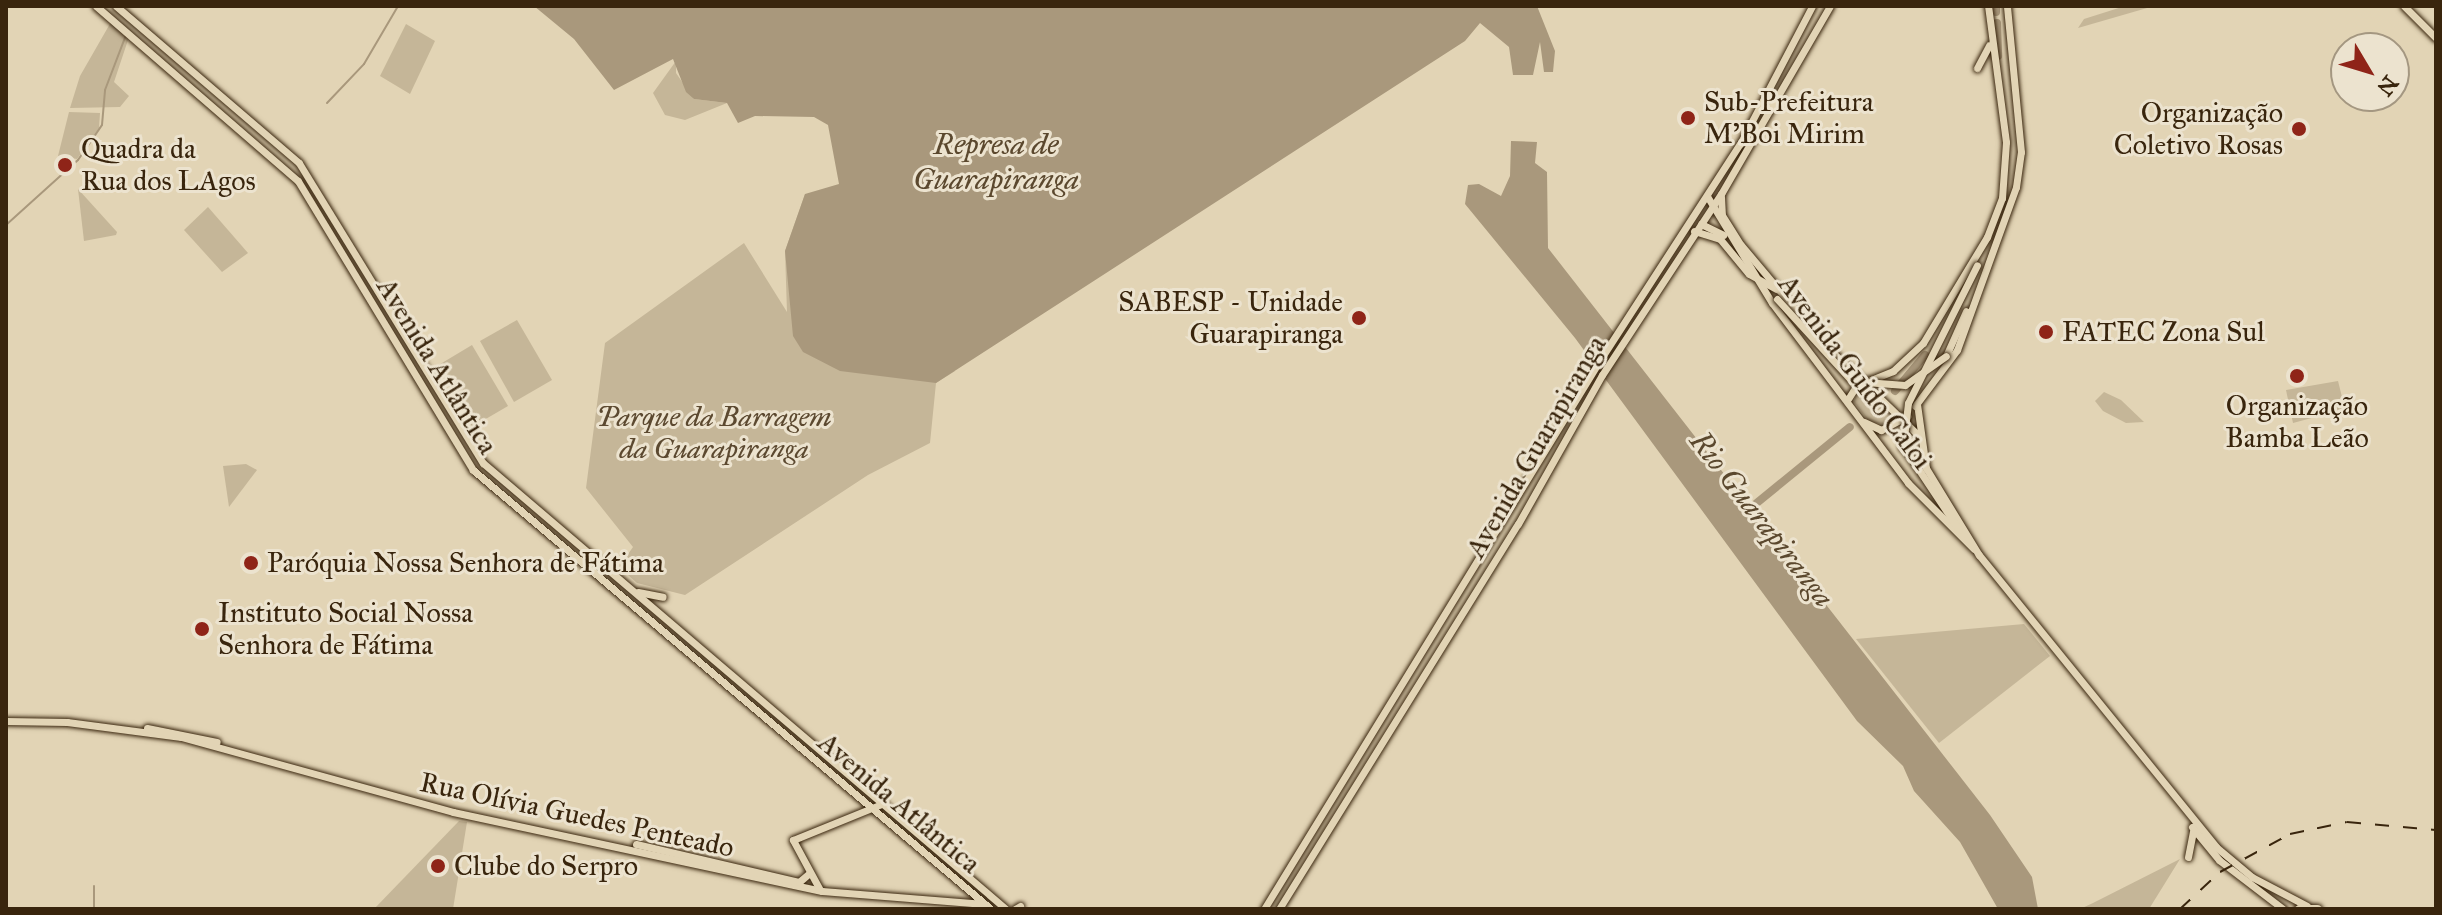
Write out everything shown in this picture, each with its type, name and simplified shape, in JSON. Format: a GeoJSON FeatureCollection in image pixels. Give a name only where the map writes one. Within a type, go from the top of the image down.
{"type":"FeatureCollection","features":[{"type":"Feature","properties":{"kind":"main road","name":"Avenida Atlântica"},"geometry":{"type":"LineString","coordinates":[[96,6],[298,181],[473,470],[988,907]]}},
{"type":"Feature","properties":{"kind":"main road","name":"Avenida Atlântica"},"geometry":{"type":"LineString","coordinates":[[116,6],[299,163],[475,454],[1004,907]]}},
{"type":"Feature","properties":{"kind":"main road","name":"Avenida Guarapiranga"},"geometry":{"type":"LineString","coordinates":[[1264,909],[1580,392],[1707,196],[1773,87],[1812,6]]}},
{"type":"Feature","properties":{"kind":"main road","name":"Avenida Guarapiranga"},"geometry":{"type":"LineString","coordinates":[[1279,909],[1458,622],[1542,482],[1587,399],[1721,194],[1830,6]]}},
{"type":"Feature","properties":{"kind":"main road"},"geometry":{"type":"LineString","coordinates":[[1974,549],[1906,457],[1903,418],[1977,265],[2007,165],[1991,63],[1988,6]]}},
{"type":"Feature","properties":{"kind":"main road"},"geometry":{"type":"LineString","coordinates":[[1764,290],[1777,299],[1852,381],[1905,385],[1946,356],[2020,170],[2007,6]]}},
{"type":"Feature","properties":{"kind":"main road"},"geometry":{"type":"LineString","coordinates":[[2404,6],[2421,18],[2436,38]]}},
{"type":"Feature","properties":{"kind":"main road"},"geometry":{"type":"LineString","coordinates":[[2421,18],[2435,20],[2430,30]]}},
{"type":"Feature","properties":{"kind":"main road"},"geometry":{"type":"LineString","coordinates":[[1977,68],[1989,45]]}},
{"type":"Feature","properties":{"kind":"main road"},"geometry":{"type":"LineString","coordinates":[[164,64],[179,59]]}},
{"type":"Feature","properties":{"kind":"main road"},"geometry":{"type":"LineString","coordinates":[[1991,63],[2005,65],[2013,90]]}},
{"type":"Feature","properties":{"kind":"main road","name":"Avenida Guido Caloi"},"geometry":{"type":"LineString","coordinates":[[1721,194],[1729,229],[1778,290],[1918,435],[1926,468],[1974,549]]}},
{"type":"Feature","properties":{"kind":"main road","name":"Avenida Guido Caloi"},"geometry":{"type":"LineString","coordinates":[[1707,196],[1711,210],[1764,290],[1908,483],[1974,549],[2188,817],[2216,847],[2252,877],[2308,908]]}},
{"type":"Feature","properties":{"kind":"main road"},"geometry":{"type":"LineString","coordinates":[[1699,227],[1720,239],[1759,280],[1778,290]]}},
{"type":"Feature","properties":{"kind":"main road"},"geometry":{"type":"LineString","coordinates":[[1684,232],[1699,227],[1731,240]]}},
{"type":"Feature","properties":{"kind":"main road"},"geometry":{"type":"LineString","coordinates":[[1848,399],[1865,381],[1886,374],[1923,343],[1987,237]]}},
{"type":"Feature","properties":{"kind":"main road"},"geometry":{"type":"LineString","coordinates":[[1864,422],[1887,429],[1903,420],[1917,404],[1957,350],[1972,294]]}},
{"type":"Feature","properties":{"kind":"main road"},"geometry":{"type":"LineString","coordinates":[[1855,372],[1886,374]]}},
{"type":"Feature","properties":{"kind":"main road"},"geometry":{"type":"LineString","coordinates":[[1917,404],[1918,435]]}},
{"type":"Feature","properties":{"kind":"main road"},"geometry":{"type":"LineString","coordinates":[[1887,429],[1896,412]]}},
{"type":"Feature","properties":{"kind":"main road"},"geometry":{"type":"LineString","coordinates":[[1540,461],[1546,466],[1542,482]]}},
{"type":"Feature","properties":{"kind":"main road"},"geometry":{"type":"LineString","coordinates":[[635,591],[663,597]]}},
{"type":"Feature","properties":{"kind":"main road"},"geometry":{"type":"LineString","coordinates":[[1450,607],[1458,622]]}},
{"type":"Feature","properties":{"kind":"main road","name":"Rua Olívia Guedes Penteado"},"geometry":{"type":"LineString","coordinates":[[6,719],[149,730],[191,739],[280,766],[822,891],[1004,907]]}},
{"type":"Feature","properties":{"kind":"main road"},"geometry":{"type":"LineString","coordinates":[[822,891],[807,875],[793,840],[884,803]]}},
{"type":"Feature","properties":{"kind":"main road","name":"Avenida Guido Caloi"},"geometry":{"type":"LineString","coordinates":[[2188,817],[2206,847],[2283,909]]}},
{"type":"Feature","properties":{"kind":"main road","name":"Rua Olívia Guedes Penteado"},"geometry":{"type":"LineString","coordinates":[[546,827],[799,882],[807,875]]}},
{"type":"Feature","properties":{"kind":"main road"},"geometry":{"type":"LineString","coordinates":[[2188,857],[2193,829]]}},
{"type":"Feature","properties":{"kind":"main road"},"geometry":{"type":"LineString","coordinates":[[2206,847],[2216,847]]}},
{"type":"Feature","properties":{"kind":"main road"},"geometry":{"type":"LineString","coordinates":[[959,903],[973,895],[975,882]]}},
{"type":"Feature","properties":{"kind":"green space"},"geometry":{"type":"Polygon","coordinates":[[[2125,6],[2154,6],[2078,28],[2084,19],[2125,6]]]}},
{"type":"Feature","properties":{"kind":"green space"},"geometry":{"type":"Polygon","coordinates":[[[111,22],[129,37],[114,82],[129,96],[120,107],[70,108],[80,76],[111,22]]]}},
{"type":"Feature","properties":{"kind":"green space"},"geometry":{"type":"Polygon","coordinates":[[[406,24],[435,41],[410,94],[380,76],[406,24]]]}},
{"type":"Feature","properties":{"kind":"green space"},"geometry":{"type":"Polygon","coordinates":[[[676,61],[676,73],[694,99],[727,103],[685,120],[665,115],[653,93],[676,61]]]}},
{"type":"Feature","properties":{"kind":"green space"},"geometry":{"type":"Polygon","coordinates":[[[69,112],[100,113],[99,128],[77,159],[58,156],[69,112]]]}},
{"type":"Feature","properties":{"kind":"green space"},"geometry":{"type":"Polygon","coordinates":[[[78,189],[117,232],[116,235],[84,241],[78,189]]]}},
{"type":"Feature","properties":{"kind":"green space","name":"Parque da Barragem da Guarapiranga"},"geometry":{"type":"Polygon","coordinates":[[[805,194],[955,371],[936,383],[930,443],[868,475],[685,595],[637,583],[619,567],[633,547],[586,488],[605,343],[744,243],[787,312],[785,251],[805,194]]]}},
{"type":"Feature","properties":{"kind":"green space"},"geometry":{"type":"Polygon","coordinates":[[[208,207],[248,253],[222,272],[184,230],[208,207]]]}},
{"type":"Feature","properties":{"kind":"green space"},"geometry":{"type":"Polygon","coordinates":[[[517,320],[552,380],[514,402],[480,341],[517,320]]]}},
{"type":"Feature","properties":{"kind":"green space"},"geometry":{"type":"Polygon","coordinates":[[[472,345],[508,406],[472,427],[437,366],[472,345]]]}},
{"type":"Feature","properties":{"kind":"green space"},"geometry":{"type":"Polygon","coordinates":[[[2338,381],[2345,409],[2293,423],[2286,390],[2338,381]]]}},
{"type":"Feature","properties":{"kind":"green space"},"geometry":{"type":"Polygon","coordinates":[[[1857,390],[1867,390],[1892,414],[1888,424],[1870,423],[1854,402],[1857,390]]]}},
{"type":"Feature","properties":{"kind":"green space"},"geometry":{"type":"Polygon","coordinates":[[[2104,392],[2121,400],[2144,422],[2126,423],[2103,411],[2095,401],[2104,392]]]}},
{"type":"Feature","properties":{"kind":"green space"},"geometry":{"type":"Polygon","coordinates":[[[246,464],[257,470],[229,507],[223,466],[246,464]]]}},
{"type":"Feature","properties":{"kind":"green space"},"geometry":{"type":"Polygon","coordinates":[[[2024,624],[2050,656],[1939,743],[1856,639],[2024,624]]]}},
{"type":"Feature","properties":{"kind":"green space","name":"Clube do Serpro"},"geometry":{"type":"Polygon","coordinates":[[[459,821],[467,822],[453,909],[374,909],[459,821]]]}},
{"type":"Feature","properties":{"kind":"green space"},"geometry":{"type":"Polygon","coordinates":[[[2180,859],[2149,909],[2080,909],[2093,903],[2180,859]]]}},
{"type":"Feature","properties":{"kind":"water","name":"Represa de Guarapiranga"},"geometry":{"type":"Polygon","coordinates":[[[534,6],[1537,6],[1555,51],[1553,72],[1544,72],[1540,42],[1533,75],[1513,75],[1509,47],[1480,23],[1465,41],[936,383],[840,371],[803,352],[793,336],[785,251],[805,194],[839,184],[828,125],[814,117],[755,116],[738,123],[727,103],[694,99],[686,92],[673,59],[614,90],[574,39],[534,6]]]}},
{"type":"Feature","properties":{"kind":"water"},"geometry":{"type":"Polygon","coordinates":[[[1511,141],[1537,142],[1535,163],[1547,172],[1548,248],[1990,815],[2032,877],[2038,909],[1998,909],[1960,842],[1914,791],[1903,766],[1857,721],[1575,338],[1465,204],[1468,185],[1479,184],[1501,196],[1510,176],[1511,141]]]}},
{"type":"Feature","properties":{"kind":"waterway"},"geometry":{"type":"LineString","coordinates":[[327,103],[364,64],[398,6]]}},
{"type":"Feature","properties":{"kind":"waterway"},"geometry":{"type":"LineString","coordinates":[[1996,6],[1996,12]]}},
{"type":"Feature","properties":{"kind":"waterway"},"geometry":{"type":"LineString","coordinates":[[1997,23],[1998,56]]}},
{"type":"Feature","properties":{"kind":"waterway"},"geometry":{"type":"LineString","coordinates":[[7,246],[6,225],[78,160],[102,125],[105,90],[126,35]]}},
{"type":"Feature","properties":{"kind":"waterway"},"geometry":{"type":"LineString","coordinates":[[1895,391],[1925,355]]}},
{"type":"Feature","properties":{"kind":"waterway","name":"Rio Guarapiranga"},"geometry":{"type":"LineString","coordinates":[[1742,515],[1850,427]]}},
{"type":"Feature","properties":{"kind":"waterway"},"geometry":{"type":"LineString","coordinates":[[94,886],[94,909]]}},
{"type":"Feature","properties":{"kind":"railway"},"geometry":{"type":"LineString","coordinates":[[2180,909],[2220,872],[2290,834],[2347,822],[2436,830]]}},
{"type":"Feature","properties":{"kind":"place","name":"Sub-Prefeitura M'Boi Mirim"},"geometry":{"type":"Point","coordinates":[1688,118]}},
{"type":"Feature","properties":{"kind":"place","name":"Organização Coletivo Rosas"},"geometry":{"type":"Point","coordinates":[2299,129]}},
{"type":"Feature","properties":{"kind":"place","name":"Quadra da Rua dos LAgos"},"geometry":{"type":"Point","coordinates":[65,165]}},
{"type":"Feature","properties":{"kind":"place","name":"SABESP - Unidade Guarapiranga"},"geometry":{"type":"Point","coordinates":[1359,318]}},
{"type":"Feature","properties":{"kind":"place","name":"FATEC Zona Sul"},"geometry":{"type":"Point","coordinates":[2046,332]}},
{"type":"Feature","properties":{"kind":"place","name":"Organização Bamba Leão"},"geometry":{"type":"Point","coordinates":[2297,376]}},
{"type":"Feature","properties":{"kind":"place","name":"Paróquia Nossa Senhora de Fátima"},"geometry":{"type":"Point","coordinates":[251,563]}},
{"type":"Feature","properties":{"kind":"place","name":"Instituto Social Nossa Senhora de Fátima"},"geometry":{"type":"Point","coordinates":[202,629]}},
{"type":"Feature","properties":{"kind":"place","name":"Clube do Serpro"},"geometry":{"type":"Point","coordinates":[438,866]}}]}
